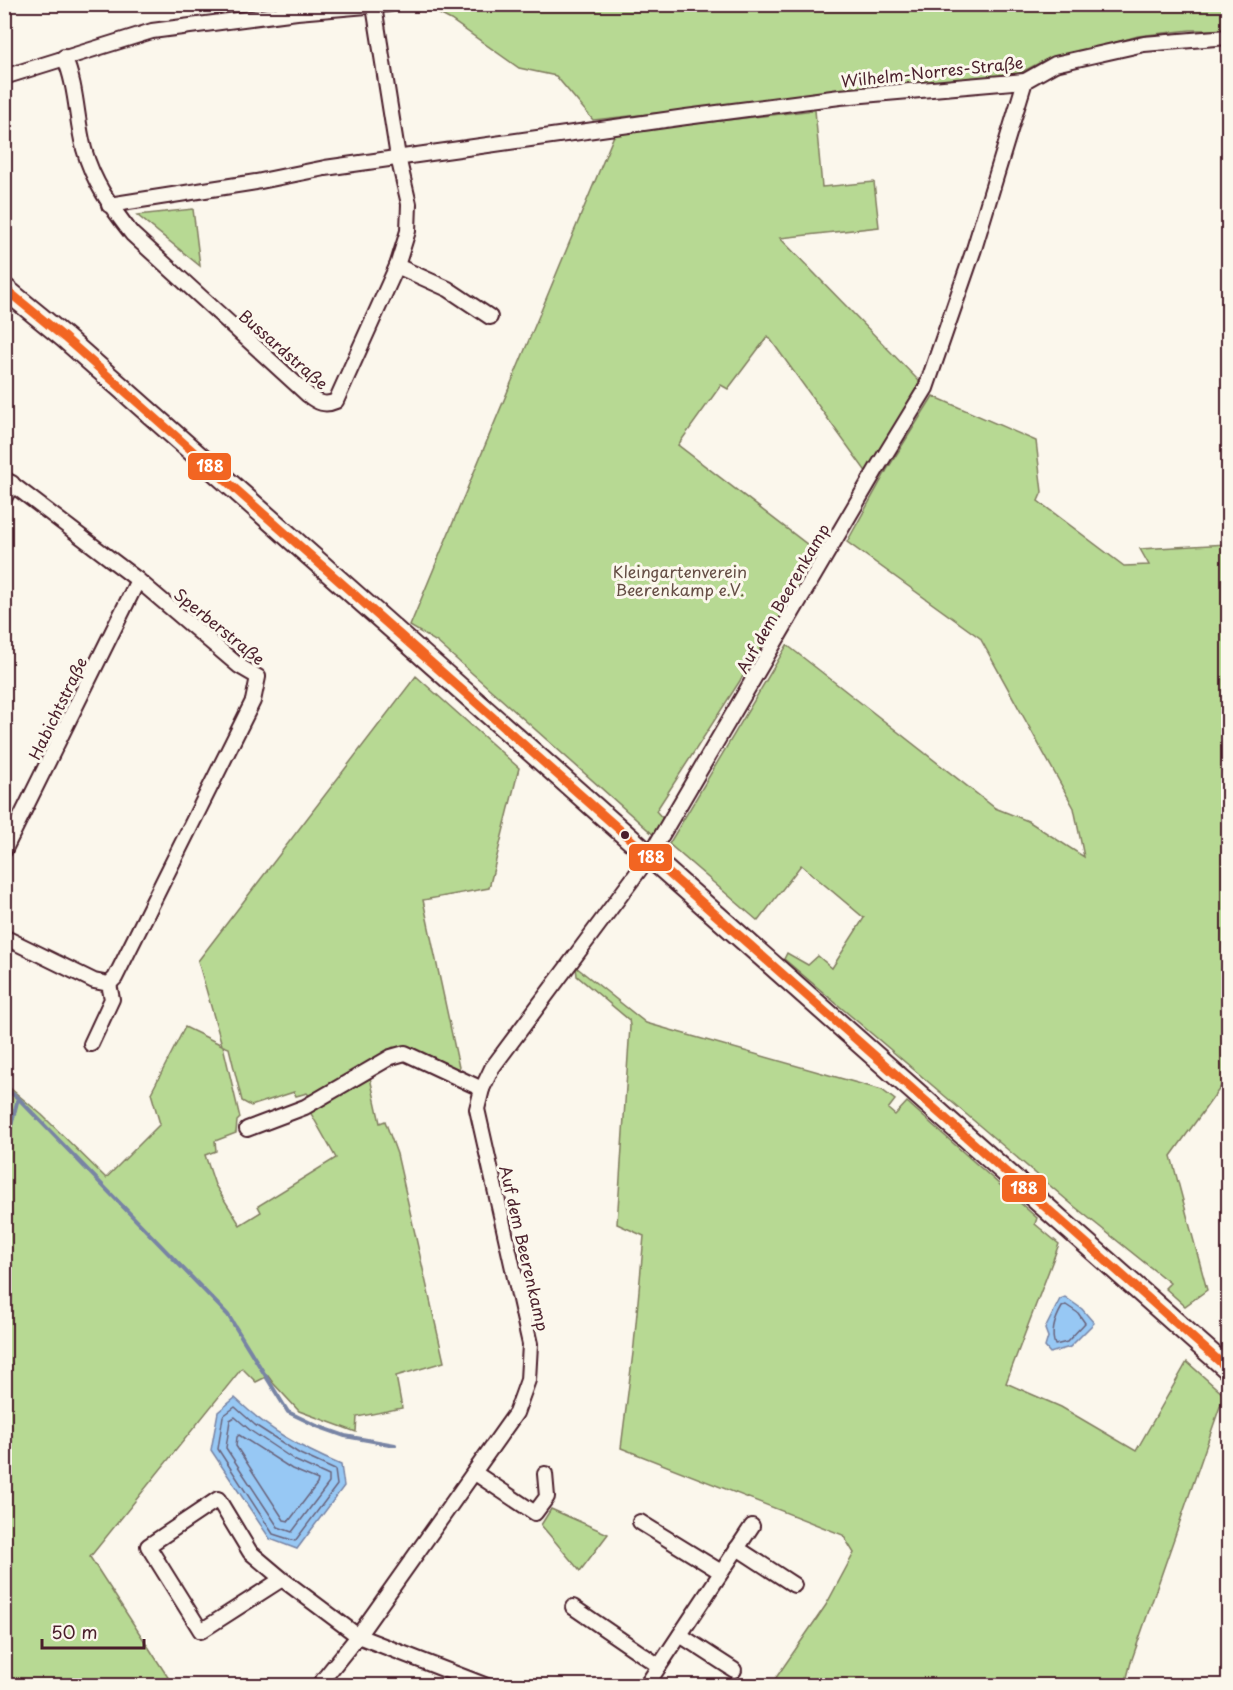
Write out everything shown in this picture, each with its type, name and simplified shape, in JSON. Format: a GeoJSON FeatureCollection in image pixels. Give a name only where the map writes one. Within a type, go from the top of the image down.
{"type":"FeatureCollection","features":[{"type":"Feature","properties":{"kind":"main road"},"geometry":{"type":"LineString","coordinates":[[4,288],[74,346],[1228,1369]]}},
{"type":"Feature","properties":{"kind":"street"},"geometry":{"type":"LineString","coordinates":[[4,77],[152,31],[333,6],[390,4]]}},
{"type":"Feature","properties":{"kind":"street","name":"Bussardstraße"},"geometry":{"type":"LineString","coordinates":[[64,57],[71,71],[84,147],[91,172],[109,205],[132,234],[317,402],[328,404],[336,400],[397,266],[408,231],[408,204],[398,157],[374,6]]}},
{"type":"Feature","properties":{"kind":"street","name":"Wilhelm-Norres-Straße"},"geometry":{"type":"LineString","coordinates":[[398,157],[840,97],[1025,81],[1055,63],[1144,44],[1228,37]]}},
{"type":"Feature","properties":{"kind":"street","name":"Auf dem Beerenkamp"},"geometry":{"type":"LineString","coordinates":[[318,1686],[358,1636],[475,1473],[516,1413],[528,1380],[530,1344],[477,1109],[482,1089],[492,1068],[649,857],[926,388],[974,249],[1025,81]]}},
{"type":"Feature","properties":{"kind":"street"},"geometry":{"type":"LineString","coordinates":[[109,205],[398,157]]}},
{"type":"Feature","properties":{"kind":"street"},"geometry":{"type":"LineString","coordinates":[[397,266],[448,290],[490,317]]}},
{"type":"Feature","properties":{"kind":"street"},"geometry":{"type":"LineString","coordinates":[[4,500],[8,481]]}},
{"type":"Feature","properties":{"kind":"street","name":"Sperberstraße"},"geometry":{"type":"LineString","coordinates":[[8,481],[138,580],[239,666],[258,677],[253,701],[115,978],[109,984],[112,999],[91,1044]]}},
{"type":"Feature","properties":{"kind":"street","name":"Habichtstraße"},"geometry":{"type":"LineString","coordinates":[[4,851],[138,580]]}},
{"type":"Feature","properties":{"kind":"street"},"geometry":{"type":"LineString","coordinates":[[4,937],[94,981],[109,984]]}},
{"type":"Feature","properties":{"kind":"street"},"geometry":{"type":"LineString","coordinates":[[247,1129],[305,1107],[391,1058],[405,1053],[482,1089]]}},
{"type":"Feature","properties":{"kind":"street"},"geometry":{"type":"LineString","coordinates":[[475,1473],[535,1513],[547,1497],[545,1474]]}},
{"type":"Feature","properties":{"kind":"street"},"geometry":{"type":"LineString","coordinates":[[282,1579],[201,1631],[148,1546],[218,1499],[250,1552],[358,1636],[488,1686]]}},
{"type":"Feature","properties":{"kind":"street"},"geometry":{"type":"LineString","coordinates":[[640,1522],[721,1572]]}},
{"type":"Feature","properties":{"kind":"street"},"geometry":{"type":"LineString","coordinates":[[648,1685],[752,1526]]}},
{"type":"Feature","properties":{"kind":"street"},"geometry":{"type":"LineString","coordinates":[[737,1548],[794,1585]]}},
{"type":"Feature","properties":{"kind":"street"},"geometry":{"type":"LineString","coordinates":[[573,1607],[659,1666]]}},
{"type":"Feature","properties":{"kind":"street"},"geometry":{"type":"LineString","coordinates":[[680,1635],[734,1670]]}},
{"type":"Feature","properties":{"kind":"green space"},"geometry":{"type":"Polygon","coordinates":[[[1228,4],[1228,30],[1190,30],[1138,36],[1045,60],[1018,74],[593,120],[556,76],[519,68],[451,20],[422,5],[1228,4]]]}},
{"type":"Feature","properties":{"kind":"green space","name":"Kleingartenverein Beerenkamp e.V."},"geometry":{"type":"Polygon","coordinates":[[[815,110],[822,187],[874,182],[879,227],[780,238],[920,382],[867,473],[768,336],[728,389],[721,385],[678,445],[821,555],[656,811],[665,821],[655,836],[437,642],[410,626],[615,133],[815,110]]]}},
{"type":"Feature","properties":{"kind":"green space"},"geometry":{"type":"Polygon","coordinates":[[[193,209],[200,266],[137,215],[193,209]]]}},
{"type":"Feature","properties":{"kind":"green space"},"geometry":{"type":"Polygon","coordinates":[[[933,396],[1036,441],[1042,492],[1038,501],[1124,566],[1149,565],[1140,549],[1228,544],[1228,1077],[1171,1156],[1207,1290],[1185,1306],[1165,1288],[1170,1283],[1075,1207],[784,959],[787,953],[808,965],[818,956],[832,968],[864,918],[801,865],[758,921],[669,844],[787,645],[995,808],[1028,821],[1084,857],[1074,808],[980,638],[847,542],[888,468],[933,396]]]}},
{"type":"Feature","properties":{"kind":"green space"},"geometry":{"type":"Polygon","coordinates":[[[416,676],[519,768],[489,888],[423,900],[460,1072],[419,1053],[393,1047],[371,1061],[372,1065],[312,1099],[307,1093],[296,1096],[294,1092],[251,1106],[242,1101],[229,1048],[223,1046],[240,1118],[237,1121],[236,1133],[215,1141],[216,1151],[205,1155],[215,1185],[240,1225],[261,1212],[258,1206],[336,1158],[309,1110],[369,1073],[380,1123],[385,1121],[397,1154],[444,1362],[396,1376],[402,1408],[357,1417],[356,1432],[299,1411],[268,1376],[256,1382],[242,1368],[90,1557],[173,1685],[5,1685],[4,1083],[42,1115],[106,1178],[160,1124],[151,1093],[185,1027],[222,1045],[198,961],[416,676]]]}},
{"type":"Feature","properties":{"kind":"green space"},"geometry":{"type":"Polygon","coordinates":[[[576,967],[646,1023],[882,1090],[895,1100],[888,1109],[895,1115],[907,1102],[1037,1218],[1035,1224],[1059,1244],[1006,1383],[1061,1407],[1136,1451],[1187,1362],[1224,1395],[1125,1685],[771,1685],[826,1605],[854,1553],[843,1535],[621,1448],[634,1345],[644,1236],[617,1224],[630,1026],[629,1020],[577,976],[576,967]]]}},
{"type":"Feature","properties":{"kind":"green space"},"geometry":{"type":"Polygon","coordinates":[[[551,1509],[608,1534],[580,1571],[541,1525],[551,1509]]]}},
{"type":"Feature","properties":{"kind":"water"},"geometry":{"type":"Polygon","coordinates":[[[1065,1297],[1082,1309],[1094,1323],[1070,1347],[1050,1353],[1045,1347],[1048,1337],[1045,1329],[1060,1299],[1065,1297]]]}},
{"type":"Feature","properties":{"kind":"water"},"geometry":{"type":"Polygon","coordinates":[[[235,1398],[285,1437],[341,1465],[344,1486],[297,1549],[270,1539],[211,1450],[218,1412],[235,1398]]]}},
{"type":"Feature","properties":{"kind":"waterway"},"geometry":{"type":"LineString","coordinates":[[4,1088],[18,1098],[4,1154]]}},
{"type":"Feature","properties":{"kind":"waterway"},"geometry":{"type":"LineString","coordinates":[[18,1098],[228,1315],[288,1412],[345,1436],[395,1445]]}},
{"type":"Feature","properties":{"kind":"transit line","name":"188"},"geometry":{"type":"LineString","coordinates":[[4,288],[65,338],[1228,1369]]}}]}
